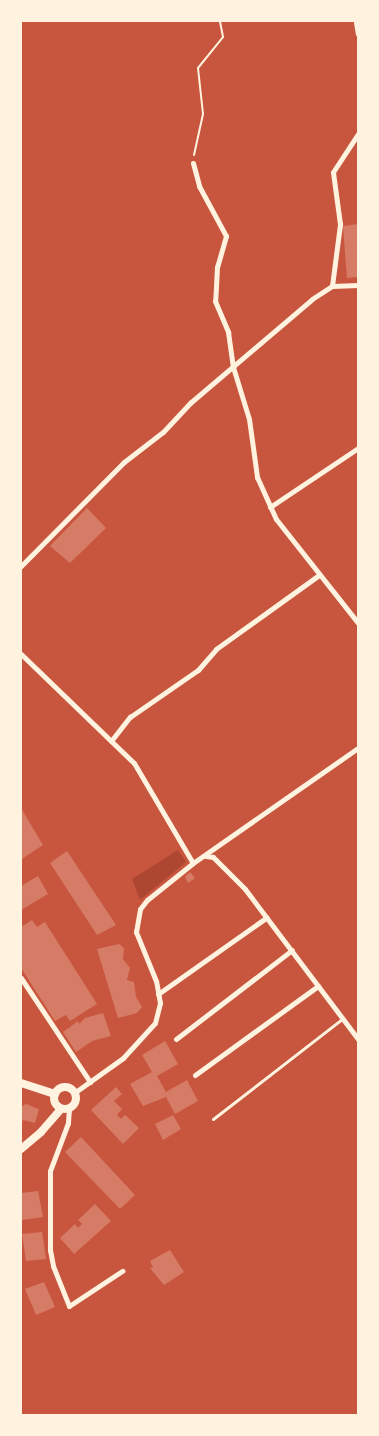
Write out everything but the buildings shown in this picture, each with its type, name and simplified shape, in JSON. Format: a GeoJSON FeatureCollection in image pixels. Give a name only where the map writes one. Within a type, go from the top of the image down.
{"type":"FeatureCollection","features":[{"type":"Feature","properties":{"kind":"street"},"geometry":{"type":"LineString","coordinates":[[356,22],[358,34]]}},
{"type":"Feature","properties":{"kind":"street"},"geometry":{"type":"LineString","coordinates":[[332,286],[340,224],[334,172],[358,134]]}},
{"type":"Feature","properties":{"kind":"street"},"geometry":{"type":"LineString","coordinates":[[193,163],[200,186],[226,236],[217,267],[215,301],[228,332],[233,367],[249,419],[256,477],[270,507],[319,575],[358,623]]}},
{"type":"Feature","properties":{"kind":"street"},"geometry":{"type":"LineString","coordinates":[[21,566],[124,462],[163,432],[233,367],[312,299],[332,286],[358,285]]}},
{"type":"Feature","properties":{"kind":"street"},"geometry":{"type":"LineString","coordinates":[[270,507],[358,448]]}},
{"type":"Feature","properties":{"kind":"street"},"geometry":{"type":"LineString","coordinates":[[111,741],[130,717],[198,670],[216,649],[319,575]]}},
{"type":"Feature","properties":{"kind":"street"},"geometry":{"type":"LineString","coordinates":[[21,654],[134,763],[193,863]]}},
{"type":"Feature","properties":{"kind":"street"},"geometry":{"type":"LineString","coordinates":[[74,1092],[90,1082],[146,1036],[155,1023],[158,994],[136,932],[137,919],[147,900],[193,863],[358,748]]}},
{"type":"Feature","properties":{"kind":"street"},"geometry":{"type":"LineString","coordinates":[[205,856],[213,857],[238,882],[292,950],[358,1039]]}},
{"type":"Feature","properties":{"kind":"street"},"geometry":{"type":"LineString","coordinates":[[158,994],[266,917]]}},
{"type":"Feature","properties":{"kind":"street"},"geometry":{"type":"LineString","coordinates":[[176,1039],[292,950]]}},
{"type":"Feature","properties":{"kind":"street"},"geometry":{"type":"LineString","coordinates":[[21,978],[90,1082]]}},
{"type":"Feature","properties":{"kind":"street"},"geometry":{"type":"LineString","coordinates":[[195,1075],[318,986]]}},
{"type":"Feature","properties":{"kind":"street"},"geometry":{"type":"LineString","coordinates":[[21,1082],[55,1094]]}},
{"type":"Feature","properties":{"kind":"street"},"geometry":{"type":"LineString","coordinates":[[55,1094],[62,1088],[74,1092]]}},
{"type":"Feature","properties":{"kind":"street"},"geometry":{"type":"LineString","coordinates":[[21,1149],[42,1132],[65,1108],[75,1102],[74,1092]]}},
{"type":"Feature","properties":{"kind":"street"},"geometry":{"type":"LineString","coordinates":[[55,1094],[56,1104],[65,1108]]}},
{"type":"Feature","properties":{"kind":"street"},"geometry":{"type":"LineString","coordinates":[[65,1108],[68,1124],[50,1171],[50,1250],[53,1266],[69,1306],[122,1271]]}},
{"type":"Feature","properties":{"kind":"lane"},"geometry":{"type":"LineString","coordinates":[[214,1120],[342,1019]]}},
{"type":"Feature","properties":{"kind":"path"},"geometry":{"type":"LineString","coordinates":[[193,163],[203,114],[198,68],[223,37],[220,21]]}},
{"type":"Feature","properties":{"kind":"shaded area"},"geometry":{"type":"Polygon","coordinates":[[[178,850],[186,862],[140,900],[132,879],[178,850]]]}}]}
